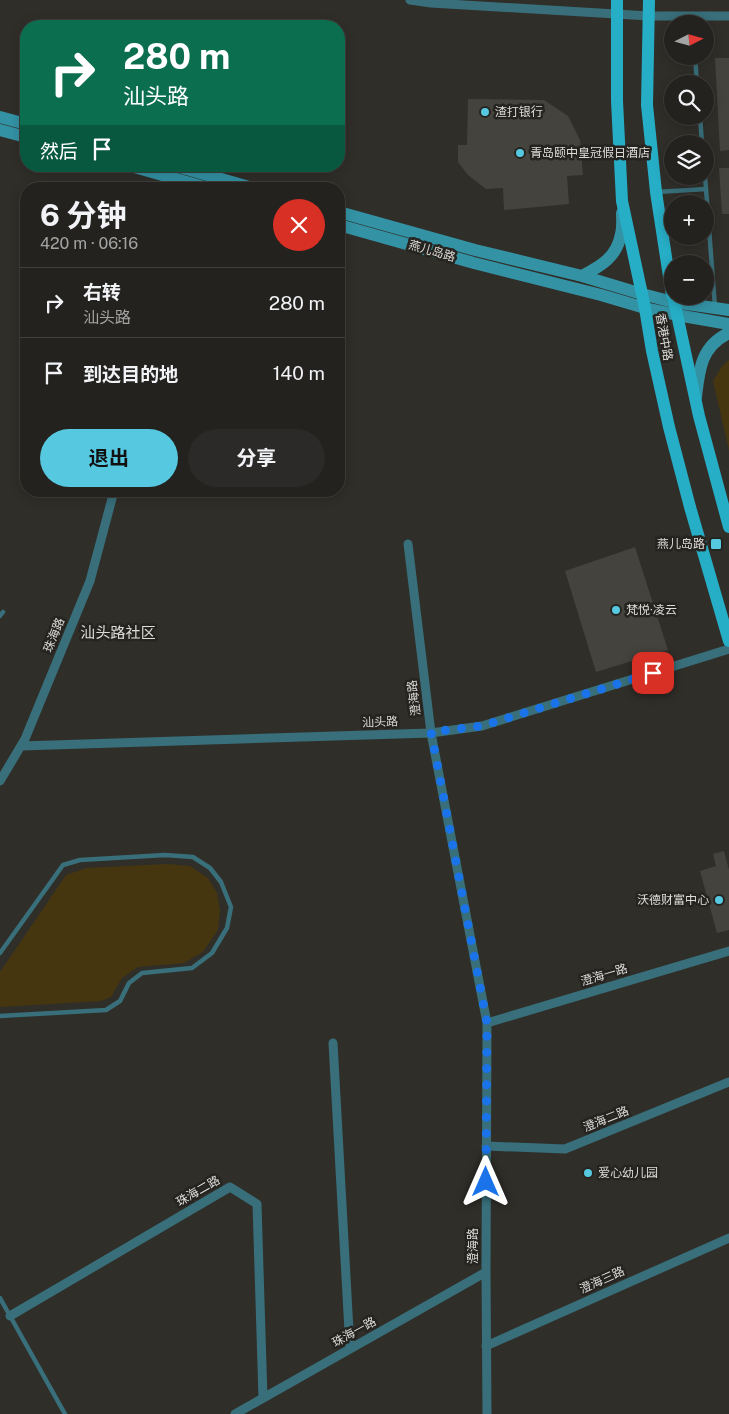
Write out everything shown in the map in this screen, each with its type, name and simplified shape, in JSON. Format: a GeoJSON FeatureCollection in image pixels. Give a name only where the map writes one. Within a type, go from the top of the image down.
{"type":"FeatureCollection","features":[{"type":"Feature","properties":{"kind":"main road","name":"香港中路"},"geometry":{"type":"LineString","coordinates":[[617,0],[617,101],[622,201],[669,427],[729,641]]}},
{"type":"Feature","properties":{"kind":"main road","name":"香港中路"},"geometry":{"type":"LineString","coordinates":[[649,0],[647,105],[656,192],[666,255]]}},
{"type":"Feature","properties":{"kind":"main road"},"geometry":{"type":"LineString","coordinates":[[0,116],[20,122]]}},
{"type":"Feature","properties":{"kind":"main road"},"geometry":{"type":"LineString","coordinates":[[0,130],[20,135]]}},
{"type":"Feature","properties":{"kind":"main road"},"geometry":{"type":"LineString","coordinates":[[155,172],[196,182]]}},
{"type":"Feature","properties":{"kind":"main road"},"geometry":{"type":"LineString","coordinates":[[184,172],[196,182]]}},
{"type":"Feature","properties":{"kind":"main road"},"geometry":{"type":"LineString","coordinates":[[582,276],[599,267],[613,254],[621,234],[622,201]]}},
{"type":"Feature","properties":{"kind":"main road","name":"燕儿岛路"},"geometry":{"type":"LineString","coordinates":[[345,214],[475,250],[582,276],[642,294],[664,297]]}},
{"type":"Feature","properties":{"kind":"main road","name":"燕儿岛路"},"geometry":{"type":"LineString","coordinates":[[345,227],[645,308],[729,324]]}},
{"type":"Feature","properties":{"kind":"main road","name":"香港中路"},"geometry":{"type":"LineString","coordinates":[[675,305],[696,400],[729,528]]}},
{"type":"Feature","properties":{"kind":"main road","name":"燕儿岛路"},"geometry":{"type":"LineString","coordinates":[[703,305],[729,310]]}},
{"type":"Feature","properties":{"kind":"main road"},"geometry":{"type":"LineString","coordinates":[[696,400],[699,370],[706,353],[718,338],[729,333]]}},
{"type":"Feature","properties":{"kind":"street"},"geometry":{"type":"LineString","coordinates":[[410,0],[431,3],[649,16],[729,16]]}},
{"type":"Feature","properties":{"kind":"street","name":"珠海路"},"geometry":{"type":"LineString","coordinates":[[0,781],[25,739],[90,581],[112,497]]}},
{"type":"Feature","properties":{"kind":"street","name":"澄海路"},"geometry":{"type":"LineString","coordinates":[[408,544],[431,732],[487,1023],[487,1414]]}},
{"type":"Feature","properties":{"kind":"street","name":"汕头路"},"geometry":{"type":"LineString","coordinates":[[20,746],[431,732],[482,726],[729,649]]}},
{"type":"Feature","properties":{"kind":"street","name":"澄海一路"},"geometry":{"type":"LineString","coordinates":[[487,1023],[729,951]]}},
{"type":"Feature","properties":{"kind":"street"},"geometry":{"type":"LineString","coordinates":[[333,1043],[350,1349]]}},
{"type":"Feature","properties":{"kind":"street","name":"澄海二路"},"geometry":{"type":"LineString","coordinates":[[486,1146],[565,1149],[729,1082]]}},
{"type":"Feature","properties":{"kind":"street","name":"珠海二路"},"geometry":{"type":"LineString","coordinates":[[10,1316],[230,1187],[257,1204],[263,1398]]}},
{"type":"Feature","properties":{"kind":"street","name":"澄海三路"},"geometry":{"type":"LineString","coordinates":[[486,1346],[729,1238]]}},
{"type":"Feature","properties":{"kind":"street","name":"珠海一路"},"geometry":{"type":"LineString","coordinates":[[234,1414],[486,1272]]}},
{"type":"Feature","properties":{"kind":"lane"},"geometry":{"type":"LineString","coordinates":[[706,185],[716,308]]}},
{"type":"Feature","properties":{"kind":"lane"},"geometry":{"type":"LineString","coordinates":[[656,192],[706,189]]}},
{"type":"Feature","properties":{"kind":"lane"},"geometry":{"type":"LineString","coordinates":[[0,953],[62,865],[80,860],[165,855],[193,857],[210,868],[221,882],[231,907],[226,928],[212,953],[192,968],[142,973],[129,983],[120,1002],[106,1010],[0,1016]]}},
{"type":"Feature","properties":{"kind":"lane"},"geometry":{"type":"LineString","coordinates":[[0,1298],[66,1414]]}},
{"type":"Feature","properties":{"kind":"shaded area"},"geometry":{"type":"Polygon","coordinates":[[[729,360],[729,450],[713,381],[723,365],[729,360]]]}},
{"type":"Feature","properties":{"kind":"shaded area"},"geometry":{"type":"Polygon","coordinates":[[[167,864],[190,866],[208,878],[217,893],[220,910],[218,930],[203,952],[184,963],[138,967],[122,978],[111,997],[101,1001],[0,1007],[0,972],[66,875],[86,868],[167,864]]]}},
{"type":"Feature","properties":{"kind":"building"},"geometry":{"type":"Polygon","coordinates":[[[715,58],[729,58],[729,150],[720,151],[715,58]]]}},
{"type":"Feature","properties":{"kind":"building","name":"青岛颐中皇冠假日酒店"},"geometry":{"type":"Polygon","coordinates":[[[468,99],[544,100],[568,116],[580,140],[583,175],[567,176],[569,204],[504,210],[503,188],[486,189],[468,175],[458,162],[458,145],[467,145],[468,99]]]}},
{"type":"Feature","properties":{"kind":"building"},"geometry":{"type":"Polygon","coordinates":[[[719,168],[729,168],[729,214],[722,214],[719,168]]]}},
{"type":"Feature","properties":{"kind":"building","name":"梵悦·凌云"},"geometry":{"type":"Polygon","coordinates":[[[635,547],[668,650],[596,672],[565,571],[635,547]]]}},
{"type":"Feature","properties":{"kind":"building","name":"沃德财富中心"},"geometry":{"type":"Polygon","coordinates":[[[724,851],[729,870],[729,930],[717,933],[700,871],[716,866],[713,854],[724,851]]]}},
{"type":"Feature","properties":{"kind":"place","name":"渣打银行"},"geometry":{"type":"Point","coordinates":[485,112]}},
{"type":"Feature","properties":{"kind":"place","name":"青岛颐中皇冠假日酒店"},"geometry":{"type":"Point","coordinates":[520,153]}},
{"type":"Feature","properties":{"kind":"place","name":"燕儿岛路"},"geometry":{"type":"Point","coordinates":[716,544]}},
{"type":"Feature","properties":{"kind":"place","name":"梵悦·凌云"},"geometry":{"type":"Point","coordinates":[616,610]}},
{"type":"Feature","properties":{"kind":"place","name":"沃德财富中心"},"geometry":{"type":"Point","coordinates":[719,900]}},
{"type":"Feature","properties":{"kind":"place","name":"爱心幼儿园"},"geometry":{"type":"Point","coordinates":[588,1173]}},
{"type":"Feature","properties":{"kind":"district","name":"汕头路社区"},"geometry":{"type":"Point","coordinates":[118,633]}},
{"type":"Feature","properties":{"kind":"route"},"geometry":{"type":"LineString","coordinates":[[486,1182],[487,1023],[431,732],[482,726],[653,673]]}}]}
